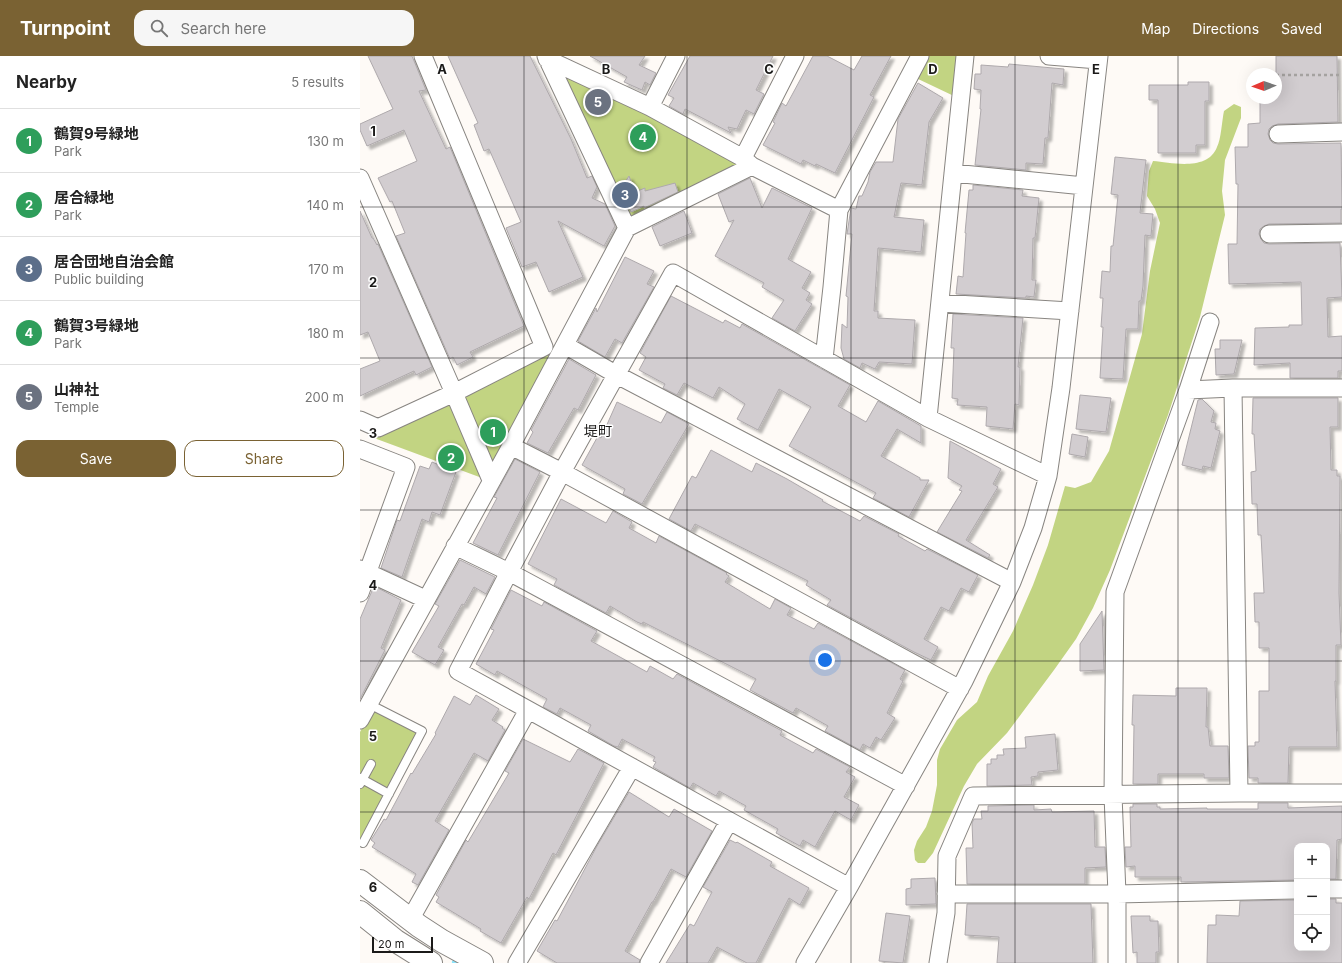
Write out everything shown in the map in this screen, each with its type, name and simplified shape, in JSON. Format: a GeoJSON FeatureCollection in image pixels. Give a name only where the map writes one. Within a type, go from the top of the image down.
{"type":"FeatureCollection","features":[{"type":"Feature","properties":{"kind":"street"},"geometry":{"type":"LineString","coordinates":[[360,420],[378,428],[544,347],[423,56]]}},
{"type":"Feature","properties":{"kind":"street"},"geometry":{"type":"LineString","coordinates":[[650,107],[676,56]]}},
{"type":"Feature","properties":{"kind":"street"},"geometry":{"type":"LineString","coordinates":[[360,720],[565,345],[626,228],[747,162],[795,56]]}},
{"type":"Feature","properties":{"kind":"street"},"geometry":{"type":"LineString","coordinates":[[824,359],[839,210],[920,56]]}},
{"type":"Feature","properties":{"kind":"street"},"geometry":{"type":"LineString","coordinates":[[928,418],[965,56]]}},
{"type":"Feature","properties":{"kind":"street"},"geometry":{"type":"LineString","coordinates":[[805,963],[960,689],[1012,582],[1033,528],[1048,476],[1061,388],[1099,58],[1049,56]]}},
{"type":"Feature","properties":{"kind":"street"},"geometry":{"type":"LineString","coordinates":[[547,58],[650,107],[747,162],[839,210]]}},
{"type":"Feature","properties":{"kind":"street"},"geometry":{"type":"LineString","coordinates":[[547,58],[626,228]]}},
{"type":"Feature","properties":{"kind":"street"},"geometry":{"type":"LineString","coordinates":[[1278,134],[1342,132]]}},
{"type":"Feature","properties":{"kind":"street"},"geometry":{"type":"LineString","coordinates":[[953,173],[1084,186]]}},
{"type":"Feature","properties":{"kind":"street"},"geometry":{"type":"LineString","coordinates":[[360,178],[491,480]]}},
{"type":"Feature","properties":{"kind":"street"},"geometry":{"type":"LineString","coordinates":[[1269,234],[1342,233]]}},
{"type":"Feature","properties":{"kind":"street"},"geometry":{"type":"LineString","coordinates":[[849,887],[458,671],[508,572],[562,472],[674,273],[928,418],[1048,476]]}},
{"type":"Feature","properties":{"kind":"street"},"geometry":{"type":"LineString","coordinates":[[940,303],[1070,311]]}},
{"type":"Feature","properties":{"kind":"street"},"geometry":{"type":"LineString","coordinates":[[1117,963],[1117,894],[1113,795],[1115,592],[1188,390],[1210,322]]}},
{"type":"Feature","properties":{"kind":"street"},"geometry":{"type":"LineString","coordinates":[[565,345],[617,375],[1012,582]]}},
{"type":"Feature","properties":{"kind":"street"},"geometry":{"type":"LineString","coordinates":[[1188,390],[1233,388],[1342,388]]}},
{"type":"Feature","properties":{"kind":"street"},"geometry":{"type":"LineString","coordinates":[[1233,388],[1239,793]]}},
{"type":"Feature","properties":{"kind":"street"},"geometry":{"type":"LineString","coordinates":[[510,446],[562,472],[960,689]]}},
{"type":"Feature","properties":{"kind":"street"},"geometry":{"type":"LineString","coordinates":[[360,449],[406,467],[364,571],[360,593]]}},
{"type":"Feature","properties":{"kind":"street"},"geometry":{"type":"LineString","coordinates":[[455,546],[508,572],[906,786]]}},
{"type":"Feature","properties":{"kind":"street"},"geometry":{"type":"LineString","coordinates":[[364,571],[426,599]]}},
{"type":"Feature","properties":{"kind":"street"},"geometry":{"type":"LineString","coordinates":[[410,918],[528,710]]}},
{"type":"Feature","properties":{"kind":"street"},"geometry":{"type":"LineString","coordinates":[[517,963],[632,767]]}},
{"type":"Feature","properties":{"kind":"street"},"geometry":{"type":"LineString","coordinates":[[938,963],[946,913],[947,856],[973,796],[1342,793]]}},
{"type":"Feature","properties":{"kind":"street"},"geometry":{"type":"LineString","coordinates":[[649,963],[729,821]]}},
{"type":"Feature","properties":{"kind":"street"},"geometry":{"type":"LineString","coordinates":[[360,881],[419,926],[442,941],[482,963]]}},
{"type":"Feature","properties":{"kind":"street"},"geometry":{"type":"LineString","coordinates":[[1330,889],[1342,889]]}},
{"type":"Feature","properties":{"kind":"street"},"geometry":{"type":"LineString","coordinates":[[946,894],[1117,894],[1294,890]]}},
{"type":"Feature","properties":{"kind":"street"},"geometry":{"type":"LineString","coordinates":[[360,912],[396,941],[430,963],[442,941]]}},
{"type":"Feature","properties":{"kind":"lane"},"geometry":{"type":"LineString","coordinates":[[362,843],[422,730],[368,704]]}},
{"type":"Feature","properties":{"kind":"lane"},"geometry":{"type":"LineString","coordinates":[[371,764],[361,781],[389,794]]}},
{"type":"Feature","properties":{"kind":"path"},"geometry":{"type":"LineString","coordinates":[[1282,75],[1342,75]]}},
{"type":"Feature","properties":{"kind":"green space"},"geometry":{"type":"Polygon","coordinates":[[[927,56],[959,56],[956,97],[916,78],[927,56]]]}},
{"type":"Feature","properties":{"kind":"green space"},"geometry":{"type":"Polygon","coordinates":[[[560,74],[651,115],[743,164],[629,220],[560,74]]]}},
{"type":"Feature","properties":{"kind":"green space"},"geometry":{"type":"Polygon","coordinates":[[[1234,104],[1241,107],[1241,118],[1225,160],[1222,191],[1225,215],[1200,317],[1168,415],[1110,570],[1093,608],[1076,639],[1007,733],[977,764],[964,786],[933,853],[925,863],[918,863],[915,860],[914,850],[917,841],[926,827],[932,811],[937,785],[937,760],[940,749],[957,720],[977,702],[988,676],[1013,631],[1048,545],[1065,486],[1075,488],[1091,482],[1109,451],[1142,334],[1150,271],[1160,223],[1155,209],[1147,196],[1149,171],[1153,161],[1189,164],[1206,160],[1212,155],[1217,147],[1224,111],[1234,104]]]}},
{"type":"Feature","properties":{"kind":"green space"},"geometry":{"type":"Polygon","coordinates":[[[546,353],[552,358],[492,469],[458,395],[546,353]]]}},
{"type":"Feature","properties":{"kind":"green space"},"geometry":{"type":"Polygon","coordinates":[[[451,400],[482,478],[374,438],[451,400]]]}},
{"type":"Feature","properties":{"kind":"green space"},"geometry":{"type":"Polygon","coordinates":[[[372,709],[419,732],[360,842],[360,732],[372,709]]]}},
{"type":"Feature","properties":{"kind":"building"},"geometry":{"type":"Polygon","coordinates":[[[368,56],[412,56],[426,90],[419,91],[446,149],[450,147],[524,326],[470,352],[473,357],[457,365],[453,357],[450,359],[396,236],[405,233],[392,201],[390,202],[378,178],[417,161],[404,130],[367,146],[360,130],[360,124],[393,109],[368,56]]]}},
{"type":"Feature","properties":{"kind":"building"},"geometry":{"type":"Polygon","coordinates":[[[448,56],[530,56],[571,139],[587,178],[592,176],[597,187],[592,198],[605,204],[615,226],[604,246],[558,221],[583,277],[549,292],[536,262],[522,267],[506,228],[521,222],[489,149],[484,151],[474,125],[478,123],[448,56]]]}},
{"type":"Feature","properties":{"kind":"building"},"geometry":{"type":"Polygon","coordinates":[[[590,56],[645,56],[639,65],[656,73],[650,85],[645,82],[642,90],[624,82],[627,77],[590,56]]]}},
{"type":"Feature","properties":{"kind":"building"},"geometry":{"type":"Polygon","coordinates":[[[690,56],[773,56],[756,90],[764,94],[754,114],[746,110],[737,129],[728,127],[731,133],[685,109],[683,114],[669,106],[674,98],[668,95],[690,56]]]}},
{"type":"Feature","properties":{"kind":"building"},"geometry":{"type":"Polygon","coordinates":[[[813,56],[827,56],[854,70],[862,56],[891,56],[870,95],[874,97],[835,173],[803,160],[801,164],[763,145],[775,123],[773,122],[782,103],[786,106],[813,56]]]}},
{"type":"Feature","properties":{"kind":"building"},"geometry":{"type":"Polygon","coordinates":[[[1276,56],[1337,56],[1338,122],[1278,124],[1269,129],[1268,134],[1273,143],[1278,144],[1341,143],[1341,223],[1269,224],[1260,229],[1259,234],[1264,243],[1269,244],[1340,243],[1342,297],[1327,298],[1328,337],[1342,336],[1342,371],[1338,371],[1338,378],[1290,378],[1290,363],[1254,365],[1255,328],[1302,325],[1301,282],[1229,284],[1228,244],[1237,244],[1238,184],[1236,184],[1235,147],[1248,147],[1248,124],[1260,123],[1260,104],[1282,104],[1282,68],[1276,68],[1276,56]]]}},
{"type":"Feature","properties":{"kind":"building"},"geometry":{"type":"Polygon","coordinates":[[[1009,64],[1064,69],[1063,85],[1052,83],[1048,138],[1045,138],[1043,164],[1026,163],[1026,170],[975,165],[981,109],[981,90],[974,89],[975,74],[981,74],[981,65],[1008,67],[1009,64]]]}},
{"type":"Feature","properties":{"kind":"building"},"geometry":{"type":"Polygon","coordinates":[[[1188,82],[1209,82],[1209,101],[1205,101],[1205,145],[1196,145],[1196,153],[1158,153],[1158,100],[1149,100],[1149,85],[1188,85],[1188,82]]]}},
{"type":"Feature","properties":{"kind":"building"},"geometry":{"type":"Polygon","coordinates":[[[918,83],[943,98],[929,122],[922,185],[901,183],[894,217],[924,220],[921,252],[878,248],[874,311],[878,311],[878,318],[915,320],[912,364],[879,362],[875,369],[862,363],[860,368],[844,359],[841,348],[842,324],[847,328],[848,297],[846,296],[852,234],[847,234],[851,208],[856,209],[859,196],[862,196],[868,182],[870,172],[876,162],[893,162],[898,119],[918,83]]]}},
{"type":"Feature","properties":{"kind":"building"},"geometry":{"type":"Polygon","coordinates":[[[1115,157],[1146,160],[1140,213],[1153,214],[1151,236],[1145,235],[1143,286],[1141,301],[1139,301],[1138,329],[1126,329],[1123,379],[1100,378],[1103,327],[1101,327],[1103,298],[1100,298],[1102,271],[1110,272],[1111,246],[1113,246],[1118,195],[1111,194],[1115,157]]]}},
{"type":"Feature","properties":{"kind":"building"},"geometry":{"type":"Polygon","coordinates":[[[629,176],[635,192],[645,188],[645,191],[675,183],[678,192],[644,208],[644,206],[631,212],[620,190],[629,176]]]}},
{"type":"Feature","properties":{"kind":"building"},"geometry":{"type":"Polygon","coordinates":[[[750,178],[762,208],[772,188],[812,208],[788,259],[811,272],[802,288],[810,293],[806,300],[812,304],[795,331],[772,318],[784,300],[762,287],[764,283],[715,256],[734,220],[729,222],[718,194],[750,178]]]}},
{"type":"Feature","properties":{"kind":"building"},"geometry":{"type":"Polygon","coordinates":[[[973,185],[1023,190],[1022,196],[1039,198],[1035,238],[1033,238],[1032,280],[1036,280],[1034,297],[1026,296],[1026,298],[956,294],[958,276],[963,277],[969,190],[973,190],[973,185]]]}},
{"type":"Feature","properties":{"kind":"building"},"geometry":{"type":"Polygon","coordinates":[[[360,211],[372,238],[377,245],[378,244],[432,367],[416,375],[414,371],[360,396],[360,369],[380,361],[368,332],[360,335],[360,211]]]}},
{"type":"Feature","properties":{"kind":"building"},"geometry":{"type":"Polygon","coordinates":[[[684,211],[692,233],[660,246],[652,227],[684,211]]]}},
{"type":"Feature","properties":{"kind":"building"},"geometry":{"type":"Polygon","coordinates":[[[625,257],[654,271],[647,284],[654,287],[622,343],[615,339],[605,357],[578,341],[596,308],[597,312],[625,257]]]}},
{"type":"Feature","properties":{"kind":"building"},"geometry":{"type":"Polygon","coordinates":[[[671,296],[723,323],[725,320],[740,328],[742,324],[850,385],[838,406],[866,422],[878,401],[921,426],[921,443],[897,429],[881,456],[920,478],[920,480],[929,480],[909,517],[873,498],[876,493],[789,446],[811,407],[779,389],[758,430],[737,419],[745,404],[719,387],[713,398],[684,383],[677,395],[663,388],[665,384],[639,370],[646,357],[640,353],[671,296]]]}},
{"type":"Feature","properties":{"kind":"building"},"geometry":{"type":"Polygon","coordinates":[[[953,314],[1023,318],[1018,367],[1020,367],[1019,405],[1015,404],[1013,429],[986,426],[987,407],[957,405],[958,399],[952,398],[954,348],[951,348],[953,314]]]}},
{"type":"Feature","properties":{"kind":"building"},"geometry":{"type":"Polygon","coordinates":[[[1220,340],[1242,340],[1234,374],[1216,375],[1215,349],[1220,349],[1220,340]]]}},
{"type":"Feature","properties":{"kind":"building"},"geometry":{"type":"Polygon","coordinates":[[[569,359],[596,375],[578,410],[574,408],[548,453],[527,443],[533,432],[531,430],[569,359]]]}},
{"type":"Feature","properties":{"kind":"building"},"geometry":{"type":"Polygon","coordinates":[[[1080,395],[1111,398],[1106,432],[1076,429],[1080,395]]]}},
{"type":"Feature","properties":{"kind":"building"},"geometry":{"type":"Polygon","coordinates":[[[1253,398],[1338,398],[1338,427],[1330,427],[1331,470],[1337,470],[1337,476],[1340,476],[1339,593],[1341,645],[1336,645],[1335,681],[1337,747],[1289,747],[1288,783],[1258,783],[1258,778],[1249,778],[1248,746],[1255,746],[1255,742],[1259,742],[1259,691],[1269,691],[1269,648],[1259,648],[1259,622],[1255,622],[1254,593],[1264,593],[1261,535],[1258,535],[1257,504],[1252,504],[1251,472],[1256,471],[1254,434],[1252,434],[1253,398]]]}},
{"type":"Feature","properties":{"kind":"building"},"geometry":{"type":"Polygon","coordinates":[[[1202,399],[1214,411],[1211,422],[1216,423],[1215,429],[1220,431],[1211,468],[1203,466],[1202,470],[1182,465],[1198,400],[1202,399]]]}},
{"type":"Feature","properties":{"kind":"building"},"geometry":{"type":"Polygon","coordinates":[[[617,402],[661,423],[667,412],[689,424],[642,504],[623,494],[625,489],[582,465],[598,436],[601,438],[617,402]]]}},
{"type":"Feature","properties":{"kind":"building"},"geometry":{"type":"Polygon","coordinates":[[[1072,434],[1088,437],[1085,457],[1069,454],[1072,434]]]}},
{"type":"Feature","properties":{"kind":"building"},"geometry":{"type":"Polygon","coordinates":[[[950,441],[1001,469],[993,484],[998,487],[966,540],[990,555],[988,558],[937,532],[962,491],[959,490],[962,486],[948,478],[950,441]]]}},
{"type":"Feature","properties":{"kind":"building"},"geometry":{"type":"Polygon","coordinates":[[[711,450],[752,472],[756,463],[860,521],[864,516],[899,534],[898,536],[925,551],[927,549],[978,575],[969,592],[961,588],[949,611],[941,607],[924,639],[938,647],[931,660],[827,605],[831,600],[806,585],[808,581],[695,524],[691,531],[669,519],[692,476],[696,478],[711,450]]]}},
{"type":"Feature","properties":{"kind":"building"},"geometry":{"type":"Polygon","coordinates":[[[515,459],[540,472],[498,555],[473,543],[497,498],[494,497],[515,459]]]}},
{"type":"Feature","properties":{"kind":"building"},"geometry":{"type":"Polygon","coordinates":[[[432,462],[456,472],[440,515],[432,512],[429,522],[422,519],[402,577],[381,568],[397,520],[400,521],[420,466],[429,469],[432,462]]]}},
{"type":"Feature","properties":{"kind":"building"},"geometry":{"type":"Polygon","coordinates":[[[561,499],[606,523],[613,511],[632,522],[629,528],[656,543],[659,536],[727,573],[726,574],[729,576],[725,582],[770,609],[775,599],[791,608],[787,615],[814,629],[818,623],[905,670],[900,679],[903,681],[887,713],[895,718],[881,740],[876,737],[870,748],[863,744],[860,750],[825,731],[828,726],[796,708],[793,713],[750,690],[756,679],[643,622],[642,624],[637,622],[610,606],[606,613],[554,585],[557,579],[528,564],[561,499]]]}},
{"type":"Feature","properties":{"kind":"building"},"geometry":{"type":"Polygon","coordinates":[[[460,560],[495,577],[486,594],[474,587],[464,605],[462,604],[438,647],[444,650],[435,665],[412,652],[439,606],[435,604],[460,560]]]}},
{"type":"Feature","properties":{"kind":"building"},"geometry":{"type":"Polygon","coordinates":[[[374,586],[401,600],[381,648],[385,650],[360,699],[360,619],[374,586]]]}},
{"type":"Feature","properties":{"kind":"building"},"geometry":{"type":"Polygon","coordinates":[[[511,590],[542,606],[544,602],[597,631],[591,641],[647,672],[650,666],[673,679],[677,674],[782,731],[780,735],[813,753],[816,749],[850,767],[846,772],[855,777],[844,797],[859,805],[851,820],[835,811],[815,847],[803,840],[800,846],[776,833],[778,829],[744,810],[746,806],[719,791],[716,796],[693,783],[690,788],[653,767],[656,762],[653,761],[655,757],[622,739],[618,747],[614,746],[588,731],[591,725],[560,708],[557,714],[543,707],[547,699],[497,671],[495,675],[476,664],[494,630],[491,629],[511,590]]]}},
{"type":"Feature","properties":{"kind":"building"},"geometry":{"type":"Polygon","coordinates":[[[1102,611],[1104,670],[1080,671],[1080,644],[1102,611]]]}},
{"type":"Feature","properties":{"kind":"building"},"geometry":{"type":"Polygon","coordinates":[[[1176,688],[1207,688],[1206,727],[1208,727],[1210,746],[1228,746],[1229,778],[1204,778],[1204,774],[1158,774],[1158,784],[1133,784],[1133,695],[1176,696],[1176,688]]]}},
{"type":"Feature","properties":{"kind":"building"},"geometry":{"type":"Polygon","coordinates":[[[476,695],[499,709],[492,720],[505,730],[488,761],[474,753],[435,821],[449,830],[418,885],[412,882],[416,874],[372,847],[375,843],[371,840],[384,819],[386,820],[411,773],[412,774],[436,734],[435,733],[454,696],[470,705],[476,695]]]}},
{"type":"Feature","properties":{"kind":"building"},"geometry":{"type":"Polygon","coordinates":[[[1055,734],[1058,770],[1038,772],[1038,776],[1031,777],[1032,785],[987,786],[987,764],[991,764],[991,759],[997,759],[997,755],[1004,755],[1003,749],[1026,748],[1025,737],[1055,734]]]}},
{"type":"Feature","properties":{"kind":"building"},"geometry":{"type":"Polygon","coordinates":[[[523,739],[570,762],[578,749],[604,763],[556,855],[553,853],[529,899],[527,897],[501,943],[436,902],[439,897],[436,895],[466,840],[468,842],[509,773],[505,771],[523,739]]]}},
{"type":"Feature","properties":{"kind":"building"},"geometry":{"type":"Polygon","coordinates":[[[629,792],[669,817],[674,809],[712,831],[686,877],[671,869],[652,902],[625,951],[640,960],[639,963],[557,963],[537,951],[555,920],[557,921],[597,846],[629,792]]]}},
{"type":"Feature","properties":{"kind":"building"},"geometry":{"type":"Polygon","coordinates":[[[1258,803],[1288,803],[1288,808],[1342,806],[1342,839],[1337,840],[1336,879],[1330,879],[1330,843],[1294,843],[1294,880],[1181,882],[1181,877],[1135,877],[1135,866],[1126,867],[1125,847],[1131,847],[1130,807],[1133,807],[1133,804],[1157,804],[1157,807],[1160,807],[1160,809],[1258,809],[1258,803]]]}},
{"type":"Feature","properties":{"kind":"building"},"geometry":{"type":"Polygon","coordinates":[[[1034,805],[1034,810],[1051,809],[1052,812],[1094,811],[1095,847],[1105,847],[1106,867],[1085,868],[1085,884],[967,884],[966,848],[973,848],[972,823],[974,819],[982,819],[981,811],[988,811],[988,806],[1034,805]]]}},
{"type":"Feature","properties":{"kind":"building"},"geometry":{"type":"Polygon","coordinates":[[[730,840],[736,843],[737,842],[772,862],[770,866],[809,888],[800,905],[789,898],[756,963],[747,963],[717,947],[708,963],[666,963],[690,924],[694,926],[712,892],[703,887],[730,840]]]}},
{"type":"Feature","properties":{"kind":"building"},"geometry":{"type":"Polygon","coordinates":[[[935,878],[936,904],[906,905],[906,889],[911,888],[911,879],[935,878]]]}},
{"type":"Feature","properties":{"kind":"building"},"geometry":{"type":"Polygon","coordinates":[[[1330,899],[1336,899],[1336,903],[1342,903],[1342,963],[1207,963],[1208,925],[1216,925],[1216,915],[1239,916],[1240,901],[1294,900],[1294,951],[1330,951],[1330,899]]]}},
{"type":"Feature","properties":{"kind":"building"},"geometry":{"type":"Polygon","coordinates":[[[967,904],[1091,904],[1093,963],[997,963],[999,937],[965,935],[967,904]]]}},
{"type":"Feature","properties":{"kind":"building"},"geometry":{"type":"Polygon","coordinates":[[[886,913],[910,916],[903,963],[879,961],[886,913]]]}},
{"type":"Feature","properties":{"kind":"building"},"geometry":{"type":"Polygon","coordinates":[[[1131,916],[1150,916],[1150,921],[1158,921],[1159,952],[1156,952],[1156,963],[1137,963],[1137,952],[1133,953],[1131,916]]]}},
{"type":"Feature","properties":{"kind":"place","name":"山神社"},"geometry":{"type":"Point","coordinates":[598,102]}},
{"type":"Feature","properties":{"kind":"place","name":"鶴賀3号緑地"},"geometry":{"type":"Point","coordinates":[643,137]}},
{"type":"Feature","properties":{"kind":"place","name":"居合団地自治会館"},"geometry":{"type":"Point","coordinates":[625,195]}},
{"type":"Feature","properties":{"kind":"place","name":"鶴賀9号緑地"},"geometry":{"type":"Point","coordinates":[493,432]}},
{"type":"Feature","properties":{"kind":"place","name":"居合緑地"},"geometry":{"type":"Point","coordinates":[451,458]}},
{"type":"Feature","properties":{"kind":"district","name":"堤町"},"geometry":{"type":"Point","coordinates":[598,430]}}]}
